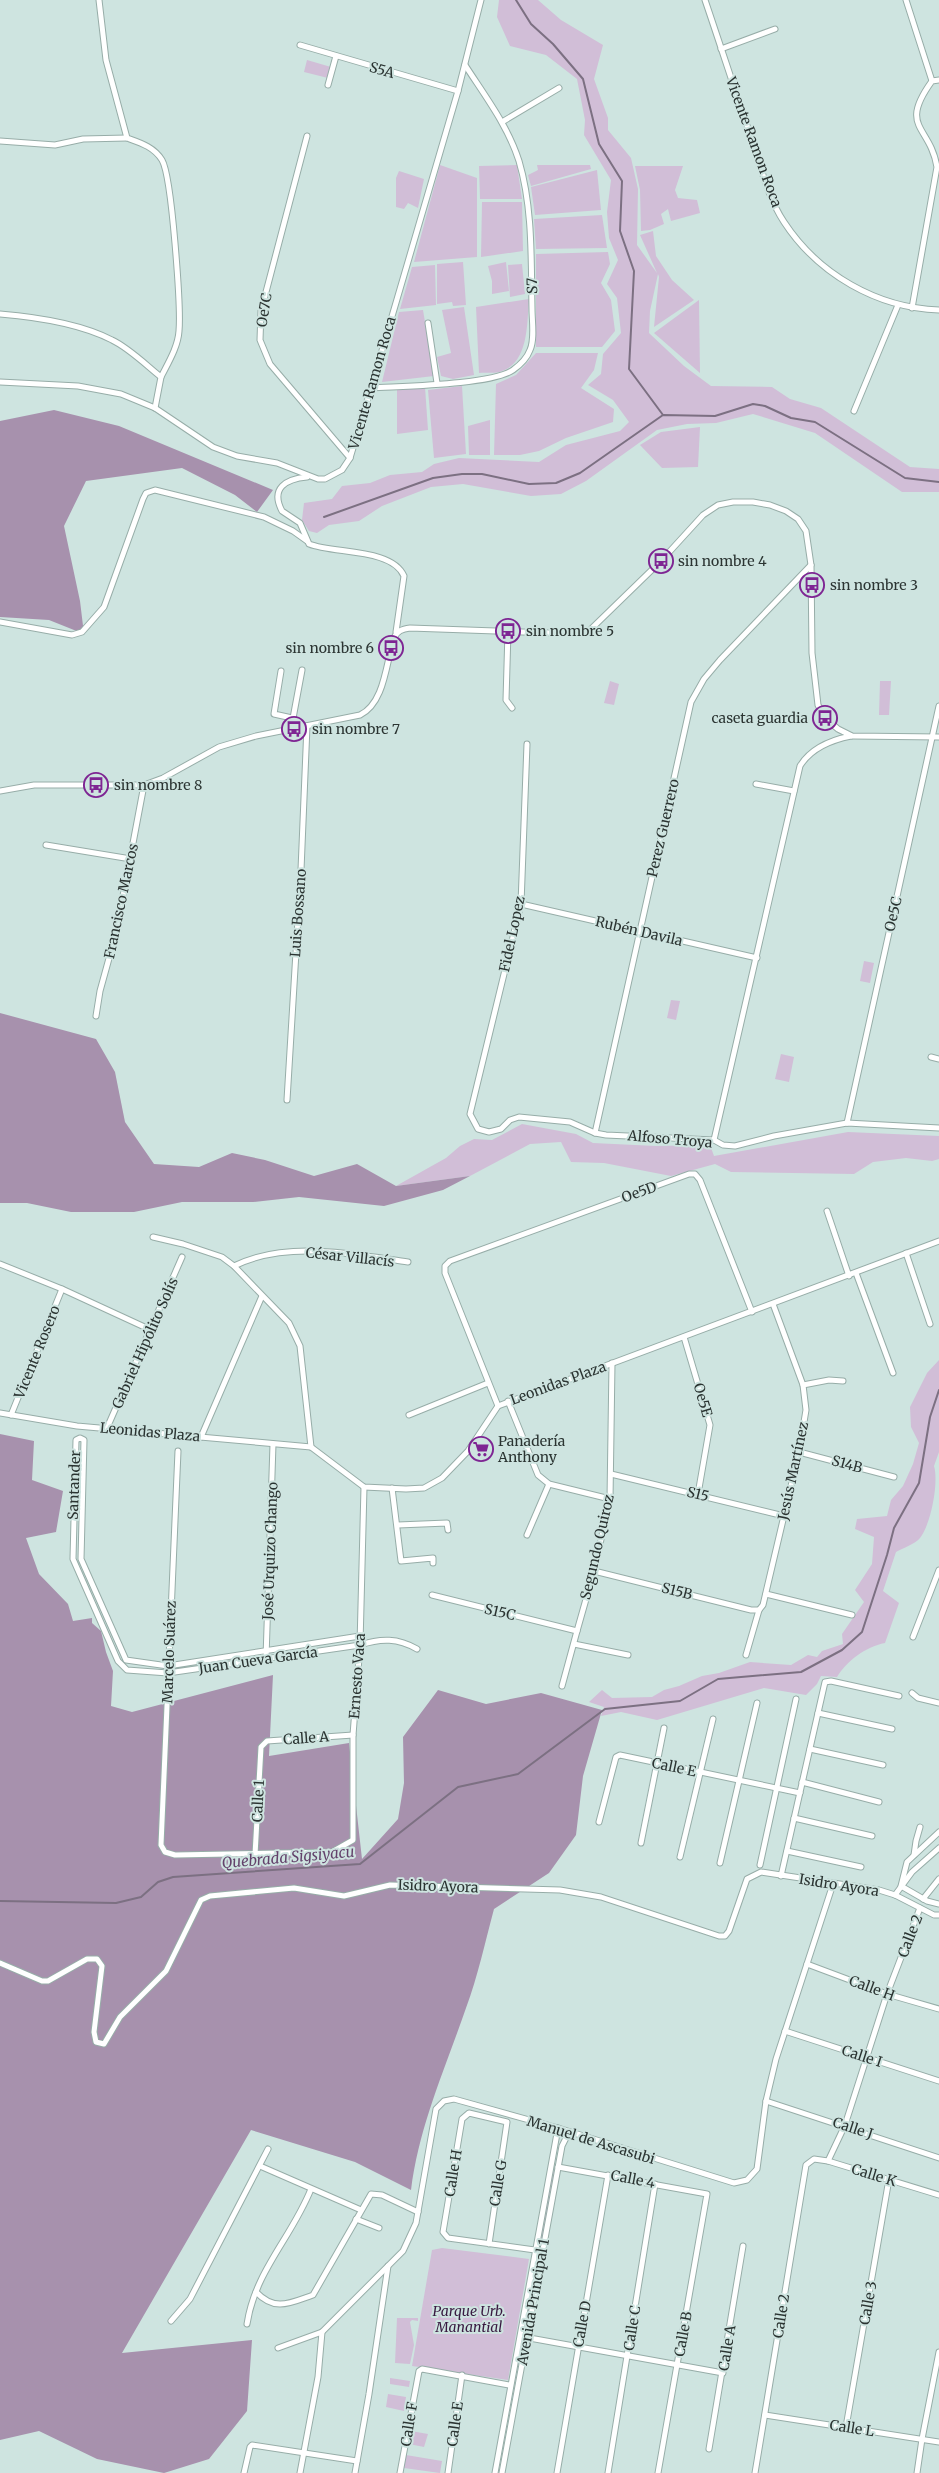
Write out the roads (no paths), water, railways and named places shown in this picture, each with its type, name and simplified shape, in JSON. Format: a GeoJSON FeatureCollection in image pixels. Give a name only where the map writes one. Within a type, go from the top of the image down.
{"type":"FeatureCollection","features":[{"type":"Feature","properties":{"kind":"street"},"geometry":{"type":"LineString","coordinates":[[99,0],[106,60],[127,138]]}},
{"type":"Feature","properties":{"kind":"street","name":"Vicente Ramon Roca"},"geometry":{"type":"LineString","coordinates":[[0,382],[78,386],[121,394],[156,408],[213,447],[237,456],[277,463],[309,477],[325,479],[342,470],[350,458],[371,388],[458,91],[481,0]]}},
{"type":"Feature","properties":{"kind":"street","name":"Vicente Ramon Roca"},"geometry":{"type":"LineString","coordinates":[[705,0],[768,187],[783,221],[802,245],[838,277],[869,296],[912,308],[939,310]]}},
{"type":"Feature","properties":{"kind":"street"},"geometry":{"type":"LineString","coordinates":[[906,0],[932,81],[919,103],[916,119],[938,166],[912,308]]}},
{"type":"Feature","properties":{"kind":"street"},"geometry":{"type":"LineString","coordinates":[[721,48],[775,30]]}},
{"type":"Feature","properties":{"kind":"street","name":"S5A"},"geometry":{"type":"LineString","coordinates":[[300,45],[458,91]]}},
{"type":"Feature","properties":{"kind":"street"},"geometry":{"type":"LineString","coordinates":[[328,85],[336,56]]}},
{"type":"Feature","properties":{"kind":"street","name":"S7"},"geometry":{"type":"LineString","coordinates":[[371,388],[502,376],[522,363],[530,350],[532,324],[531,259],[525,187],[519,160],[502,122],[465,65]]}},
{"type":"Feature","properties":{"kind":"street"},"geometry":{"type":"LineString","coordinates":[[932,81],[939,80]]}},
{"type":"Feature","properties":{"kind":"street"},"geometry":{"type":"LineString","coordinates":[[502,122],[559,88]]}},
{"type":"Feature","properties":{"kind":"street","name":"Oe7C"},"geometry":{"type":"LineString","coordinates":[[307,136],[261,311],[260,340],[270,364],[350,458]]}},
{"type":"Feature","properties":{"kind":"street"},"geometry":{"type":"LineString","coordinates":[[0,140],[55,145],[82,138],[127,138],[156,151],[163,162],[167,179],[174,238],[179,332],[174,350],[161,377],[156,408]]}},
{"type":"Feature","properties":{"kind":"street"},"geometry":{"type":"LineString","coordinates":[[854,411],[898,305]]}},
{"type":"Feature","properties":{"kind":"street"},"geometry":{"type":"LineString","coordinates":[[0,314],[19,315],[81,329],[113,340],[161,377]]}},
{"type":"Feature","properties":{"kind":"street"},"geometry":{"type":"LineString","coordinates":[[428,323],[437,383]]}},
{"type":"Feature","properties":{"kind":"street"},"geometry":{"type":"LineString","coordinates":[[307,541],[300,523],[282,511],[278,495],[288,480],[309,477]]}},
{"type":"Feature","properties":{"kind":"street"},"geometry":{"type":"LineString","coordinates":[[0,622],[72,635],[82,632],[104,607],[142,498],[146,493],[155,490],[264,518],[293,531],[313,545],[349,550],[389,562],[402,570],[404,576],[396,632],[377,698],[370,708],[360,715],[219,747],[163,778],[144,785],[34,785],[0,791]]}},
{"type":"Feature","properties":{"kind":"street"},"geometry":{"type":"LineString","coordinates":[[396,632],[410,628],[580,634],[590,630],[661,561],[703,515],[718,505],[752,502],[786,510],[798,519],[806,531],[812,565],[812,653],[818,705],[831,724],[852,736]]}},
{"type":"Feature","properties":{"kind":"street","name":"Perez Guerrero"},"geometry":{"type":"LineString","coordinates":[[595,1134],[691,702],[696,690],[720,660],[812,565]]}},
{"type":"Feature","properties":{"kind":"street"},"geometry":{"type":"LineString","coordinates":[[508,631],[506,700],[512,708]]}},
{"type":"Feature","properties":{"kind":"street"},"geometry":{"type":"LineString","coordinates":[[291,730],[302,670]]}},
{"type":"Feature","properties":{"kind":"street"},"geometry":{"type":"LineString","coordinates":[[281,671],[274,714],[292,718]]}},
{"type":"Feature","properties":{"kind":"street","name":"Oe5C"},"geometry":{"type":"LineString","coordinates":[[847,1123],[936,737],[939,706]]}},
{"type":"Feature","properties":{"kind":"street","name":"Luis Bossano"},"geometry":{"type":"LineString","coordinates":[[287,1100],[301,870],[307,726]]}},
{"type":"Feature","properties":{"kind":"street"},"geometry":{"type":"LineString","coordinates":[[714,1140],[800,766],[805,757],[829,742],[852,736],[936,737]]}},
{"type":"Feature","properties":{"kind":"street","name":"Fidel Lopez"},"geometry":{"type":"LineString","coordinates":[[471,1120],[470,1114],[521,904],[527,744]]}},
{"type":"Feature","properties":{"kind":"street"},"geometry":{"type":"LineString","coordinates":[[756,784],[794,791]]}},
{"type":"Feature","properties":{"kind":"street","name":"Francisco Marcos"},"geometry":{"type":"LineString","coordinates":[[96,1016],[132,859],[144,785]]}},
{"type":"Feature","properties":{"kind":"street"},"geometry":{"type":"LineString","coordinates":[[46,846],[132,859]]}},
{"type":"Feature","properties":{"kind":"street","name":"Rubén Davila"},"geometry":{"type":"LineString","coordinates":[[521,904],[757,958]]}},
{"type":"Feature","properties":{"kind":"street"},"geometry":{"type":"LineString","coordinates":[[931,1057],[939,1059]]}},
{"type":"Feature","properties":{"kind":"street","name":"Alfoso Troya"},"geometry":{"type":"LineString","coordinates":[[471,1120],[478,1128],[489,1132],[501,1129],[510,1120],[519,1118],[570,1122],[595,1134],[714,1140],[723,1145],[735,1146],[774,1136],[847,1123],[939,1128]]}},
{"type":"Feature","properties":{"kind":"street","name":"Oe5D"},"geometry":{"type":"LineString","coordinates":[[488,1383],[445,1274],[445,1266],[450,1261],[470,1253],[689,1174],[696,1174],[700,1180],[752,1312]]}},
{"type":"Feature","properties":{"kind":"street"},"geometry":{"type":"LineString","coordinates":[[827,1211],[849,1276]]}},
{"type":"Feature","properties":{"kind":"street"},"geometry":{"type":"LineString","coordinates":[[152,1237],[183,1244],[222,1257],[234,1266],[288,1323],[296,1333],[300,1346],[311,1447],[364,1488]]}},
{"type":"Feature","properties":{"kind":"street","name":"Leonidas Plaza"},"geometry":{"type":"LineString","coordinates":[[364,1488],[424,1488],[442,1478],[468,1451],[498,1406],[508,1401],[939,1241]]}},
{"type":"Feature","properties":{"kind":"street","name":"César Villacís"},"geometry":{"type":"LineString","coordinates":[[234,1266],[248,1259],[301,1251],[343,1253],[408,1262]]}},
{"type":"Feature","properties":{"kind":"street"},"geometry":{"type":"LineString","coordinates":[[906,1253],[930,1324]]}},
{"type":"Feature","properties":{"kind":"street","name":"Gabriel Hipólito Solís"},"geometry":{"type":"LineString","coordinates":[[108,1428],[182,1257]]}},
{"type":"Feature","properties":{"kind":"street"},"geometry":{"type":"LineString","coordinates":[[0,1264],[62,1289],[150,1330]]}},
{"type":"Feature","properties":{"kind":"street"},"geometry":{"type":"LineString","coordinates":[[856,1273],[893,1373]]}},
{"type":"Feature","properties":{"kind":"street","name":"Vicente Rosero"},"geometry":{"type":"LineString","coordinates":[[11,1415],[62,1289]]}},
{"type":"Feature","properties":{"kind":"street"},"geometry":{"type":"LineString","coordinates":[[201,1437],[262,1296]]}},
{"type":"Feature","properties":{"kind":"street","name":"Jesús Martínez"},"geometry":{"type":"LineString","coordinates":[[746,1655],[759,1610],[763,1605],[766,1594],[799,1452],[806,1410],[803,1385],[773,1304]]}},
{"type":"Feature","properties":{"kind":"street","name":"Oe5E"},"geometry":{"type":"LineString","coordinates":[[684,1336],[710,1424],[698,1494]]}},
{"type":"Feature","properties":{"kind":"street","name":"Segundo Quiroz"},"geometry":{"type":"LineString","coordinates":[[562,1686],[594,1571],[610,1499],[612,1363]]}},
{"type":"Feature","properties":{"kind":"street"},"geometry":{"type":"LineString","coordinates":[[803,1385],[829,1380],[843,1381]]}},
{"type":"Feature","properties":{"kind":"street"},"geometry":{"type":"LineString","coordinates":[[409,1415],[488,1383],[498,1406]]}},
{"type":"Feature","properties":{"kind":"street"},"geometry":{"type":"LineString","coordinates":[[508,1401],[538,1475],[549,1484],[610,1499]]}},
{"type":"Feature","properties":{"kind":"street","name":"Leonidas Plaza"},"geometry":{"type":"LineString","coordinates":[[0,1413],[108,1428],[311,1447]]}},
{"type":"Feature","properties":{"kind":"street","name":"Santander"},"geometry":{"type":"LineString","coordinates":[[126,1670],[118,1661],[73,1559],[76,1440],[80,1438],[84,1440],[81,1559],[123,1656],[130,1662]]}},
{"type":"Feature","properties":{"kind":"street","name":"José Urquizo Chango"},"geometry":{"type":"LineString","coordinates":[[266,1658],[273,1444]]}},
{"type":"Feature","properties":{"kind":"street","name":"Marcelo Suárez"},"geometry":{"type":"LineString","coordinates":[[178,1451],[161,1845],[165,1852],[175,1855],[255,1855]]}},
{"type":"Feature","properties":{"kind":"street","name":"S14B"},"geometry":{"type":"LineString","coordinates":[[799,1452],[894,1477]]}},
{"type":"Feature","properties":{"kind":"street","name":"S15"},"geometry":{"type":"LineString","coordinates":[[611,1474],[784,1516]]}},
{"type":"Feature","properties":{"kind":"street"},"geometry":{"type":"LineString","coordinates":[[527,1535],[549,1484]]}},
{"type":"Feature","properties":{"kind":"street","name":"Ernesto Vaca"},"geometry":{"type":"LineString","coordinates":[[255,1855],[332,1852],[353,1840],[353,1735],[360,1646],[364,1488]]}},
{"type":"Feature","properties":{"kind":"street"},"geometry":{"type":"LineString","coordinates":[[392,1488],[401,1561],[433,1558],[433,1563]]}},
{"type":"Feature","properties":{"kind":"street"},"geometry":{"type":"LineString","coordinates":[[398,1525],[447,1523],[448,1530]]}},
{"type":"Feature","properties":{"kind":"street"},"geometry":{"type":"LineString","coordinates":[[913,1637],[939,1570]]}},
{"type":"Feature","properties":{"kind":"street","name":"S15B"},"geometry":{"type":"LineString","coordinates":[[594,1571],[751,1610],[759,1610]]}},
{"type":"Feature","properties":{"kind":"street"},"geometry":{"type":"LineString","coordinates":[[766,1594],[852,1615]]}},
{"type":"Feature","properties":{"kind":"street","name":"S15C"},"geometry":{"type":"LineString","coordinates":[[432,1595],[578,1631]]}},
{"type":"Feature","properties":{"kind":"street","name":"Juan Cueva García"},"geometry":{"type":"LineString","coordinates":[[130,1662],[168,1666],[266,1649],[360,1636]]}},
{"type":"Feature","properties":{"kind":"street","name":"Juan Cueva García"},"geometry":{"type":"LineString","coordinates":[[126,1670],[168,1673],[360,1646],[374,1640],[393,1639],[417,1649]]}},
{"type":"Feature","properties":{"kind":"street"},"geometry":{"type":"LineString","coordinates":[[574,1644],[628,1655]]}},
{"type":"Feature","properties":{"kind":"street"},"geometry":{"type":"LineString","coordinates":[[781,1876],[823,1687],[826,1682],[831,1681],[899,1696]]}},
{"type":"Feature","properties":{"kind":"street"},"geometry":{"type":"LineString","coordinates":[[912,1693],[918,1698],[939,1703]]}},
{"type":"Feature","properties":{"kind":"street"},"geometry":{"type":"LineString","coordinates":[[760,1865],[796,1699]]}},
{"type":"Feature","properties":{"kind":"street"},"geometry":{"type":"LineString","coordinates":[[720,1863],[757,1703]]}},
{"type":"Feature","properties":{"kind":"street"},"geometry":{"type":"LineString","coordinates":[[818,1713],[892,1729]]}},
{"type":"Feature","properties":{"kind":"street"},"geometry":{"type":"LineString","coordinates":[[680,1857],[713,1719]]}},
{"type":"Feature","properties":{"kind":"street"},"geometry":{"type":"LineString","coordinates":[[641,1844],[664,1728]]}},
{"type":"Feature","properties":{"kind":"street","name":"Calle A"},"geometry":{"type":"LineString","coordinates":[[261,1748],[267,1741],[353,1735]]}},
{"type":"Feature","properties":{"kind":"street","name":"Calle 1"},"geometry":{"type":"LineString","coordinates":[[255,1855],[261,1748]]}},
{"type":"Feature","properties":{"kind":"street"},"geometry":{"type":"LineString","coordinates":[[810,1749],[883,1765]]}},
{"type":"Feature","properties":{"kind":"street","name":"Calle E"},"geometry":{"type":"LineString","coordinates":[[598,1822],[616,1757],[620,1755],[800,1793]]}},
{"type":"Feature","properties":{"kind":"street"},"geometry":{"type":"LineString","coordinates":[[802,1782],[879,1802]]}},
{"type":"Feature","properties":{"kind":"street"},"geometry":{"type":"LineString","coordinates":[[794,1818],[872,1836]]}},
{"type":"Feature","properties":{"kind":"street"},"geometry":{"type":"LineString","coordinates":[[914,1856],[920,1827]]}},
{"type":"Feature","properties":{"kind":"street"},"geometry":{"type":"LineString","coordinates":[[901,1886],[905,1865],[939,1832]]}},
{"type":"Feature","properties":{"kind":"street"},"geometry":{"type":"LineString","coordinates":[[895,1895],[912,1872],[939,1848]]}},
{"type":"Feature","properties":{"kind":"street"},"geometry":{"type":"LineString","coordinates":[[787,1851],[861,1867]]}},
{"type":"Feature","properties":{"kind":"street","name":"Isidro Ayora"},"geometry":{"type":"LineString","coordinates":[[0,1963],[48,1981],[87,1959],[97,1958],[102,1966],[94,2032],[96,2042],[104,2044],[120,2017],[166,1971],[202,1900],[210,1896],[294,1888],[344,1896],[390,1885],[560,1890],[601,1897],[719,1936],[725,1936],[729,1931],[748,1879],[761,1872],[879,1890],[895,1895],[934,1915],[939,1915]]}},
{"type":"Feature","properties":{"kind":"street"},"geometry":{"type":"LineString","coordinates":[[923,1899],[939,1879]]}},
{"type":"Feature","properties":{"kind":"street","name":"Manuel de Ascasubi"},"geometry":{"type":"LineString","coordinates":[[278,2348],[322,2332],[403,2251],[410,2239],[418,2212],[436,2109],[444,2101],[454,2099],[558,2128],[734,2183],[748,2180],[757,2169],[766,2101],[784,2031],[833,1884]]}},
{"type":"Feature","properties":{"kind":"street"},"geometry":{"type":"LineString","coordinates":[[901,1886],[923,1899],[939,1904]]}},
{"type":"Feature","properties":{"kind":"street","name":"Calle 2"},"geometry":{"type":"LineString","coordinates":[[828,2161],[845,2125],[887,1994],[920,1908]]}},
{"type":"Feature","properties":{"kind":"street","name":"Calle H"},"geometry":{"type":"LineString","coordinates":[[807,1964],[887,1994],[939,2010]]}},
{"type":"Feature","properties":{"kind":"street","name":"Calle I"},"geometry":{"type":"LineString","coordinates":[[784,2031],[939,2081]]}},
{"type":"Feature","properties":{"kind":"street","name":"Calle J"},"geometry":{"type":"LineString","coordinates":[[766,2101],[845,2125],[939,2158]]}},
{"type":"Feature","properties":{"kind":"street","name":"Calle H"},"geometry":{"type":"LineString","coordinates":[[489,2244],[448,2238],[443,2232],[464,2115],[468,2113],[508,2122]]}},
{"type":"Feature","properties":{"kind":"street","name":"Calle G"},"geometry":{"type":"LineString","coordinates":[[489,2244],[508,2122]]}},
{"type":"Feature","properties":{"kind":"street"},"geometry":{"type":"LineString","coordinates":[[494,2473],[558,2128]]}},
{"type":"Feature","properties":{"kind":"street","name":"Avenida Principal 1"},"geometry":{"type":"LineString","coordinates":[[502,2473],[562,2146],[569,2132]]}},
{"type":"Feature","properties":{"kind":"street"},"geometry":{"type":"LineString","coordinates":[[171,2321],[190,2299],[268,2149]]}},
{"type":"Feature","properties":{"kind":"street","name":"Calle 2"},"geometry":{"type":"LineString","coordinates":[[755,2473],[808,2161]]}},
{"type":"Feature","properties":{"kind":"street","name":"Calle K"},"geometry":{"type":"LineString","coordinates":[[808,2161],[828,2161],[939,2195]]}},
{"type":"Feature","properties":{"kind":"street"},"geometry":{"type":"LineString","coordinates":[[260,2166],[361,2210]]}},
{"type":"Feature","properties":{"kind":"street","name":"Calle 4"},"geometry":{"type":"LineString","coordinates":[[558,2167],[707,2194]]}},
{"type":"Feature","properties":{"kind":"street","name":"Calle D"},"geometry":{"type":"LineString","coordinates":[[557,2473],[608,2175]]}},
{"type":"Feature","properties":{"kind":"street","name":"Calle 3"},"geometry":{"type":"LineString","coordinates":[[846,2427],[889,2179]]}},
{"type":"Feature","properties":{"kind":"street","name":"Calle C"},"geometry":{"type":"LineString","coordinates":[[608,2473],[655,2184]]}},
{"type":"Feature","properties":{"kind":"street"},"geometry":{"type":"LineString","coordinates":[[247,2324],[250,2306],[267,2265],[311,2189]]}},
{"type":"Feature","properties":{"kind":"street"},"geometry":{"type":"LineString","coordinates":[[256,2292],[266,2302],[283,2305],[313,2295],[368,2197],[377,2193],[418,2212]]}},
{"type":"Feature","properties":{"kind":"street","name":"Calle B"},"geometry":{"type":"LineString","coordinates":[[658,2473],[707,2194]]}},
{"type":"Feature","properties":{"kind":"street"},"geometry":{"type":"LineString","coordinates":[[356,2219],[379,2228]]}},
{"type":"Feature","properties":{"kind":"street"},"geometry":{"type":"LineString","coordinates":[[489,2244],[542,2251]]}},
{"type":"Feature","properties":{"kind":"street","name":"Calle A"},"geometry":{"type":"LineString","coordinates":[[709,2449],[743,2246]]}},
{"type":"Feature","properties":{"kind":"street"},"geometry":{"type":"LineString","coordinates":[[355,2473],[388,2266]]}},
{"type":"Feature","properties":{"kind":"street"},"geometry":{"type":"LineString","coordinates":[[300,2473],[317,2386],[322,2332]]}},
{"type":"Feature","properties":{"kind":"street"},"geometry":{"type":"LineString","coordinates":[[519,2337],[723,2373]]}},
{"type":"Feature","properties":{"kind":"street"},"geometry":{"type":"LineString","coordinates":[[918,2473],[922,2439],[939,2352]]}},
{"type":"Feature","properties":{"kind":"street","name":"Calle F"},"geometry":{"type":"LineString","coordinates":[[400,2473],[417,2374],[422,2369],[462,2375]]}},
{"type":"Feature","properties":{"kind":"street"},"geometry":{"type":"LineString","coordinates":[[462,2375],[510,2384]]}},
{"type":"Feature","properties":{"kind":"street","name":"Calle E"},"geometry":{"type":"LineString","coordinates":[[448,2473],[462,2375]]}},
{"type":"Feature","properties":{"kind":"street","name":"Calle L"},"geometry":{"type":"LineString","coordinates":[[765,2415],[939,2442]]}},
{"type":"Feature","properties":{"kind":"street"},"geometry":{"type":"LineString","coordinates":[[244,2473],[252,2445],[357,2461]]}},
{"type":"Feature","properties":{"kind":"waterway"},"geometry":{"type":"LineString","coordinates":[[516,0],[531,24],[553,44],[583,79],[599,144],[622,181],[620,231],[634,271],[629,369],[663,415]]}},
{"type":"Feature","properties":{"kind":"waterway"},"geometry":{"type":"LineString","coordinates":[[324,517],[433,478],[462,474],[482,474],[529,484],[556,483],[580,473],[663,415],[715,416],[753,404],[765,406],[791,418],[815,422],[905,478],[939,482]]}},
{"type":"Feature","properties":{"kind":"waterway","name":"Quebrada Sigsiyacu"},"geometry":{"type":"LineString","coordinates":[[0,1901],[116,1903],[141,1897],[158,1882],[173,1877],[360,1864],[458,1787],[518,1774],[605,1709],[680,1701],[718,1679],[801,1672],[842,1650],[862,1632],[894,1528],[919,1483],[930,1417],[939,1390]]}},
{"type":"Feature","properties":{"kind":"place","name":"sin nombre 4"},"geometry":{"type":"Point","coordinates":[661,561]}},
{"type":"Feature","properties":{"kind":"place","name":"sin nombre 3"},"geometry":{"type":"Point","coordinates":[812,585]}},
{"type":"Feature","properties":{"kind":"place","name":"sin nombre 5"},"geometry":{"type":"Point","coordinates":[508,631]}},
{"type":"Feature","properties":{"kind":"place","name":"sin nombre 6"},"geometry":{"type":"Point","coordinates":[391,648]}},
{"type":"Feature","properties":{"kind":"place","name":"caseta guardia"},"geometry":{"type":"Point","coordinates":[825,718]}},
{"type":"Feature","properties":{"kind":"place","name":"sin nombre 7"},"geometry":{"type":"Point","coordinates":[294,729]}},
{"type":"Feature","properties":{"kind":"place","name":"sin nombre 8"},"geometry":{"type":"Point","coordinates":[96,785]}},
{"type":"Feature","properties":{"kind":"place","name":"Panadería Anthony"},"geometry":{"type":"Point","coordinates":[481,1449]}},
{"type":"Feature","properties":{"kind":"park label","name":"Parque Urb. Manantial"},"geometry":{"type":"Point","coordinates":[469,2320]}}]}
